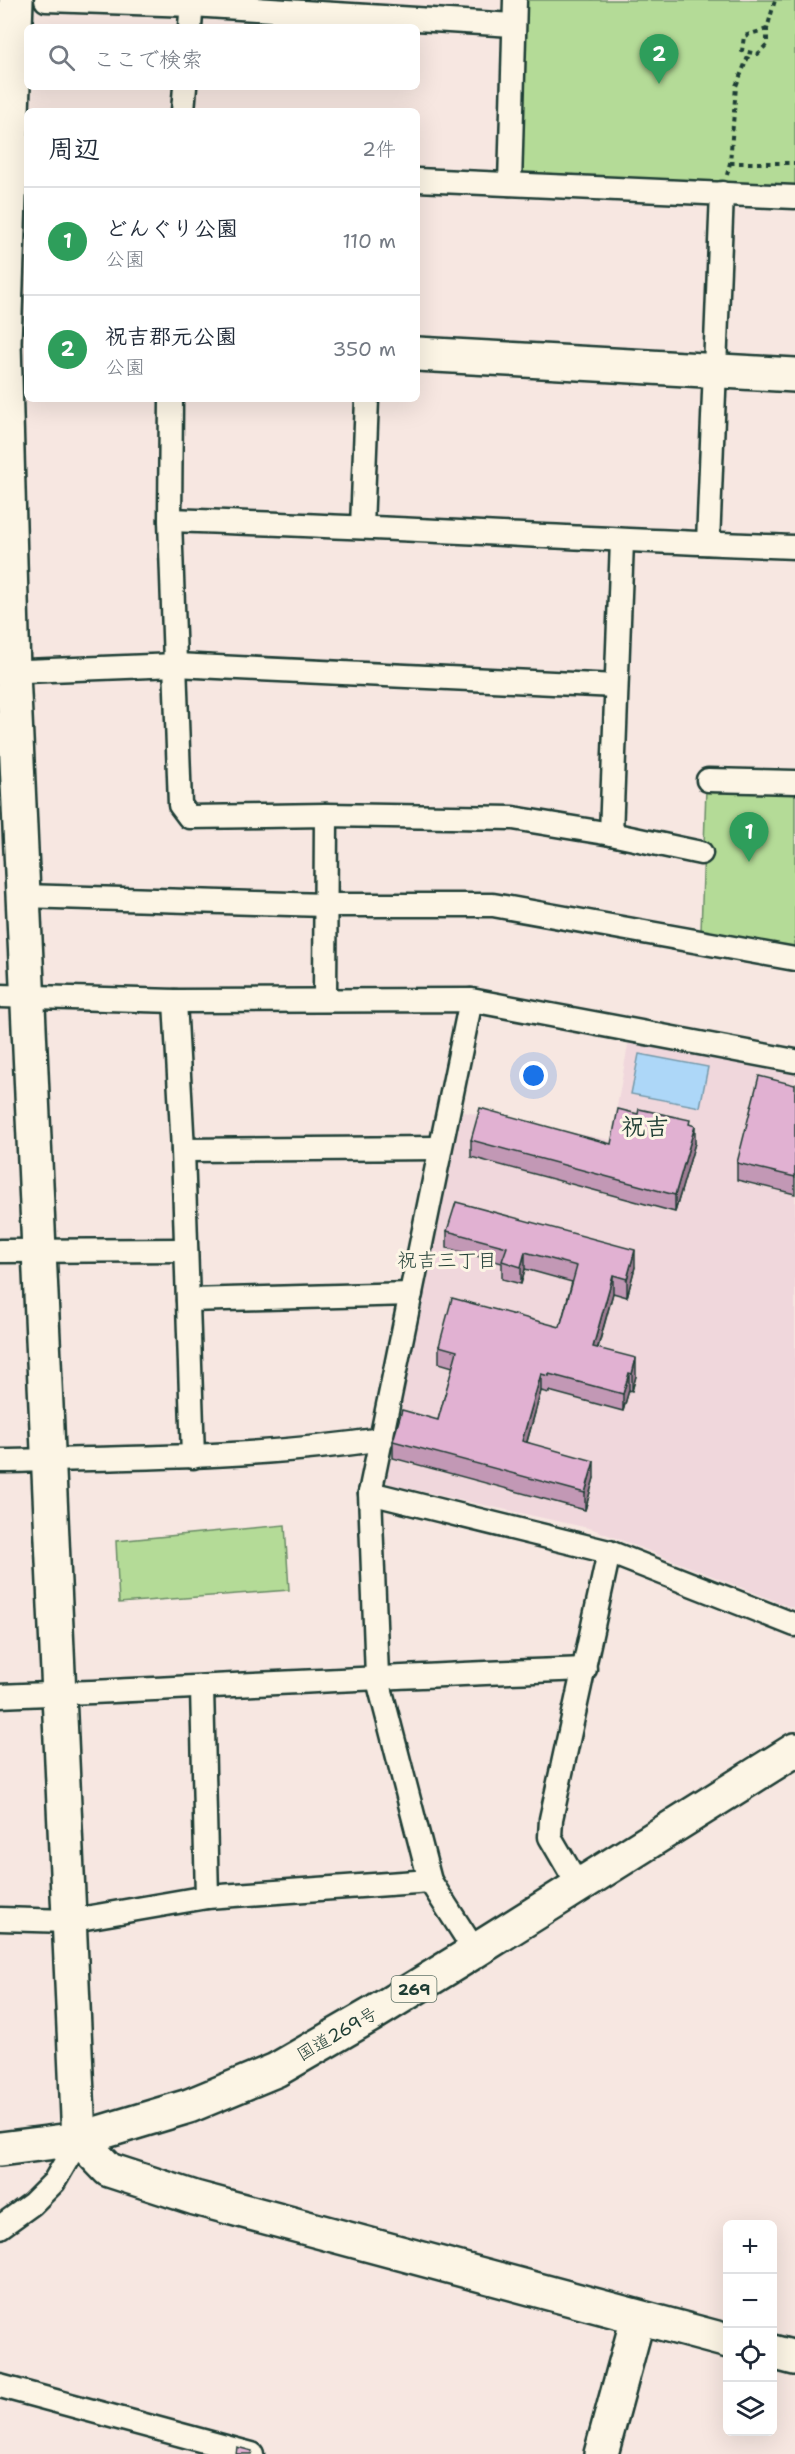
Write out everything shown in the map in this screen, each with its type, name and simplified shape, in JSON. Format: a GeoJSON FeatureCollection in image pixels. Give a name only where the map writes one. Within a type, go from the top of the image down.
{"type":"FeatureCollection","features":[{"type":"Feature","properties":{"kind":"main road"},"geometry":{"type":"LineString","coordinates":[[16,0],[7,672],[23,896],[14,996],[40,1249],[79,2139],[109,2170],[185,2195],[723,2340]]}},
{"type":"Feature","properties":{"kind":"main road"},"geometry":{"type":"LineString","coordinates":[[420,354],[795,375]]}},
{"type":"Feature","properties":{"kind":"main road","name":"国道269号"},"geometry":{"type":"LineString","coordinates":[[0,2149],[79,2139],[189,2106],[276,2070],[475,1951],[795,1750]]}},
{"type":"Feature","properties":{"kind":"main road"},"geometry":{"type":"LineString","coordinates":[[601,2454],[638,2318]]}},
{"type":"Feature","properties":{"kind":"main road"},"geometry":{"type":"LineString","coordinates":[[777,2353],[795,2358]]}},
{"type":"Feature","properties":{"kind":"street"},"geometry":{"type":"LineString","coordinates":[[46,0],[191,11],[513,24]]}},
{"type":"Feature","properties":{"kind":"street"},"geometry":{"type":"LineString","coordinates":[[510,184],[515,0]]}},
{"type":"Feature","properties":{"kind":"street"},"geometry":{"type":"LineString","coordinates":[[183,108],[185,90]]}},
{"type":"Feature","properties":{"kind":"street"},"geometry":{"type":"LineString","coordinates":[[420,180],[795,196]]}},
{"type":"Feature","properties":{"kind":"street"},"geometry":{"type":"LineString","coordinates":[[708,543],[722,194]]}},
{"type":"Feature","properties":{"kind":"street"},"geometry":{"type":"LineString","coordinates":[[171,402],[170,520],[180,805],[189,817],[326,815],[513,818],[610,834],[701,853]]}},
{"type":"Feature","properties":{"kind":"street"},"geometry":{"type":"LineString","coordinates":[[362,526],[367,402]]}},
{"type":"Feature","properties":{"kind":"street"},"geometry":{"type":"LineString","coordinates":[[170,520],[362,526],[622,541],[795,547]]}},
{"type":"Feature","properties":{"kind":"street"},"geometry":{"type":"LineString","coordinates":[[610,834],[622,541]]}},
{"type":"Feature","properties":{"kind":"street"},"geometry":{"type":"LineString","coordinates":[[7,672],[176,665],[616,686]]}},
{"type":"Feature","properties":{"kind":"street"},"geometry":{"type":"LineString","coordinates":[[708,780],[795,782]]}},
{"type":"Feature","properties":{"kind":"street"},"geometry":{"type":"LineString","coordinates":[[325,999],[326,815]]}},
{"type":"Feature","properties":{"kind":"street"},"geometry":{"type":"LineString","coordinates":[[23,896],[325,904],[493,905],[795,958]]}},
{"type":"Feature","properties":{"kind":"street"},"geometry":{"type":"LineString","coordinates":[[14,996],[175,1001],[471,1000],[795,1061]]}},
{"type":"Feature","properties":{"kind":"street"},"geometry":{"type":"LineString","coordinates":[[471,1000],[370,1493],[377,1676],[430,1881],[475,1951]]}},
{"type":"Feature","properties":{"kind":"street"},"geometry":{"type":"LineString","coordinates":[[175,1001],[183,1150],[193,1457]]}},
{"type":"Feature","properties":{"kind":"street"},"geometry":{"type":"LineString","coordinates":[[183,1150],[439,1148]]}},
{"type":"Feature","properties":{"kind":"street"},"geometry":{"type":"LineString","coordinates":[[0,1251],[186,1250]]}},
{"type":"Feature","properties":{"kind":"street"},"geometry":{"type":"LineString","coordinates":[[188,1300],[411,1294]]}},
{"type":"Feature","properties":{"kind":"street"},"geometry":{"type":"LineString","coordinates":[[0,1461],[193,1457],[335,1446],[382,1439]]}},
{"type":"Feature","properties":{"kind":"street"},"geometry":{"type":"LineString","coordinates":[[370,1493],[609,1552],[795,1625]]}},
{"type":"Feature","properties":{"kind":"street"},"geometry":{"type":"LineString","coordinates":[[578,1885],[550,1838],[551,1819],[609,1552]]}},
{"type":"Feature","properties":{"kind":"street"},"geometry":{"type":"LineString","coordinates":[[0,1696],[202,1688],[377,1676],[585,1668]]}},
{"type":"Feature","properties":{"kind":"street"},"geometry":{"type":"LineString","coordinates":[[202,1688],[207,1897]]}},
{"type":"Feature","properties":{"kind":"street"},"geometry":{"type":"LineString","coordinates":[[0,1919],[68,1921],[207,1897],[430,1881]]}},
{"type":"Feature","properties":{"kind":"street"},"geometry":{"type":"LineString","coordinates":[[0,2227],[32,2204],[54,2182],[79,2139]]}},
{"type":"Feature","properties":{"kind":"street"},"geometry":{"type":"LineString","coordinates":[[0,2386],[252,2454]]}},
{"type":"Feature","properties":{"kind":"path"},"geometry":{"type":"LineString","coordinates":[[767,29],[744,36],[742,51],[758,54],[767,44],[767,29],[775,0]]}},
{"type":"Feature","properties":{"kind":"path"},"geometry":{"type":"LineString","coordinates":[[722,194],[730,163],[736,86],[750,52]]}},
{"type":"Feature","properties":{"kind":"path"},"geometry":{"type":"LineString","coordinates":[[730,163],[795,163]]}},
{"type":"Feature","properties":{"kind":"shaded area"},"geometry":{"type":"Polygon","coordinates":[[[633,1038],[795,1068],[795,1606],[793,1608],[593,1529],[388,1484],[384,1470],[455,1114],[464,1112],[611,1140],[628,1045],[633,1038]]]}},
{"type":"Feature","properties":{"kind":"green space"},"geometry":{"type":"Polygon","coordinates":[[[525,0],[795,0],[795,187],[525,174],[519,169],[525,0]]]}},
{"type":"Feature","properties":{"kind":"green space"},"geometry":{"type":"Polygon","coordinates":[[[706,789],[795,793],[795,947],[701,931],[706,789]]]}},
{"type":"Feature","properties":{"kind":"green space"},"geometry":{"type":"Polygon","coordinates":[[[285,1525],[289,1590],[119,1603],[116,1541],[285,1525]]]}},
{"type":"Feature","properties":{"kind":"water"},"geometry":{"type":"Polygon","coordinates":[[[639,1054],[708,1067],[700,1107],[631,1094],[639,1054]]]}},
{"type":"Feature","properties":{"kind":"building"},"geometry":{"type":"Polygon","coordinates":[[[759,1076],[795,1085],[795,1177],[737,1163],[759,1076]]]}},
{"type":"Feature","properties":{"kind":"building"},"geometry":{"type":"Polygon","coordinates":[[[480,1108],[611,1144],[618,1109],[638,1114],[639,1109],[690,1120],[689,1124],[695,1126],[675,1195],[471,1140],[480,1108]]]}},
{"type":"Feature","properties":{"kind":"building"},"geometry":{"type":"Polygon","coordinates":[[[456,1202],[635,1250],[627,1279],[613,1275],[593,1347],[636,1358],[623,1394],[549,1374],[549,1376],[541,1374],[522,1441],[594,1461],[585,1493],[393,1441],[402,1410],[438,1420],[457,1351],[439,1346],[452,1298],[560,1327],[577,1266],[525,1252],[521,1267],[502,1261],[507,1247],[447,1231],[456,1202]]]}},
{"type":"Feature","properties":{"kind":"building"},"geometry":{"type":"Polygon","coordinates":[[[237,2447],[252,2451],[251,2454],[236,2454],[237,2447]]]}},
{"type":"Feature","properties":{"kind":"place","name":"祝吉郡元公園"},"geometry":{"type":"Point","coordinates":[659,84]}},
{"type":"Feature","properties":{"kind":"place","name":"どんぐり公園"},"geometry":{"type":"Point","coordinates":[749,862]}},
{"type":"Feature","properties":{"kind":"district","name":"祝吉"},"geometry":{"type":"Point","coordinates":[645,1127]}},
{"type":"Feature","properties":{"kind":"district","name":"祝吉三丁目"},"geometry":{"type":"Point","coordinates":[447,1260]}}]}
